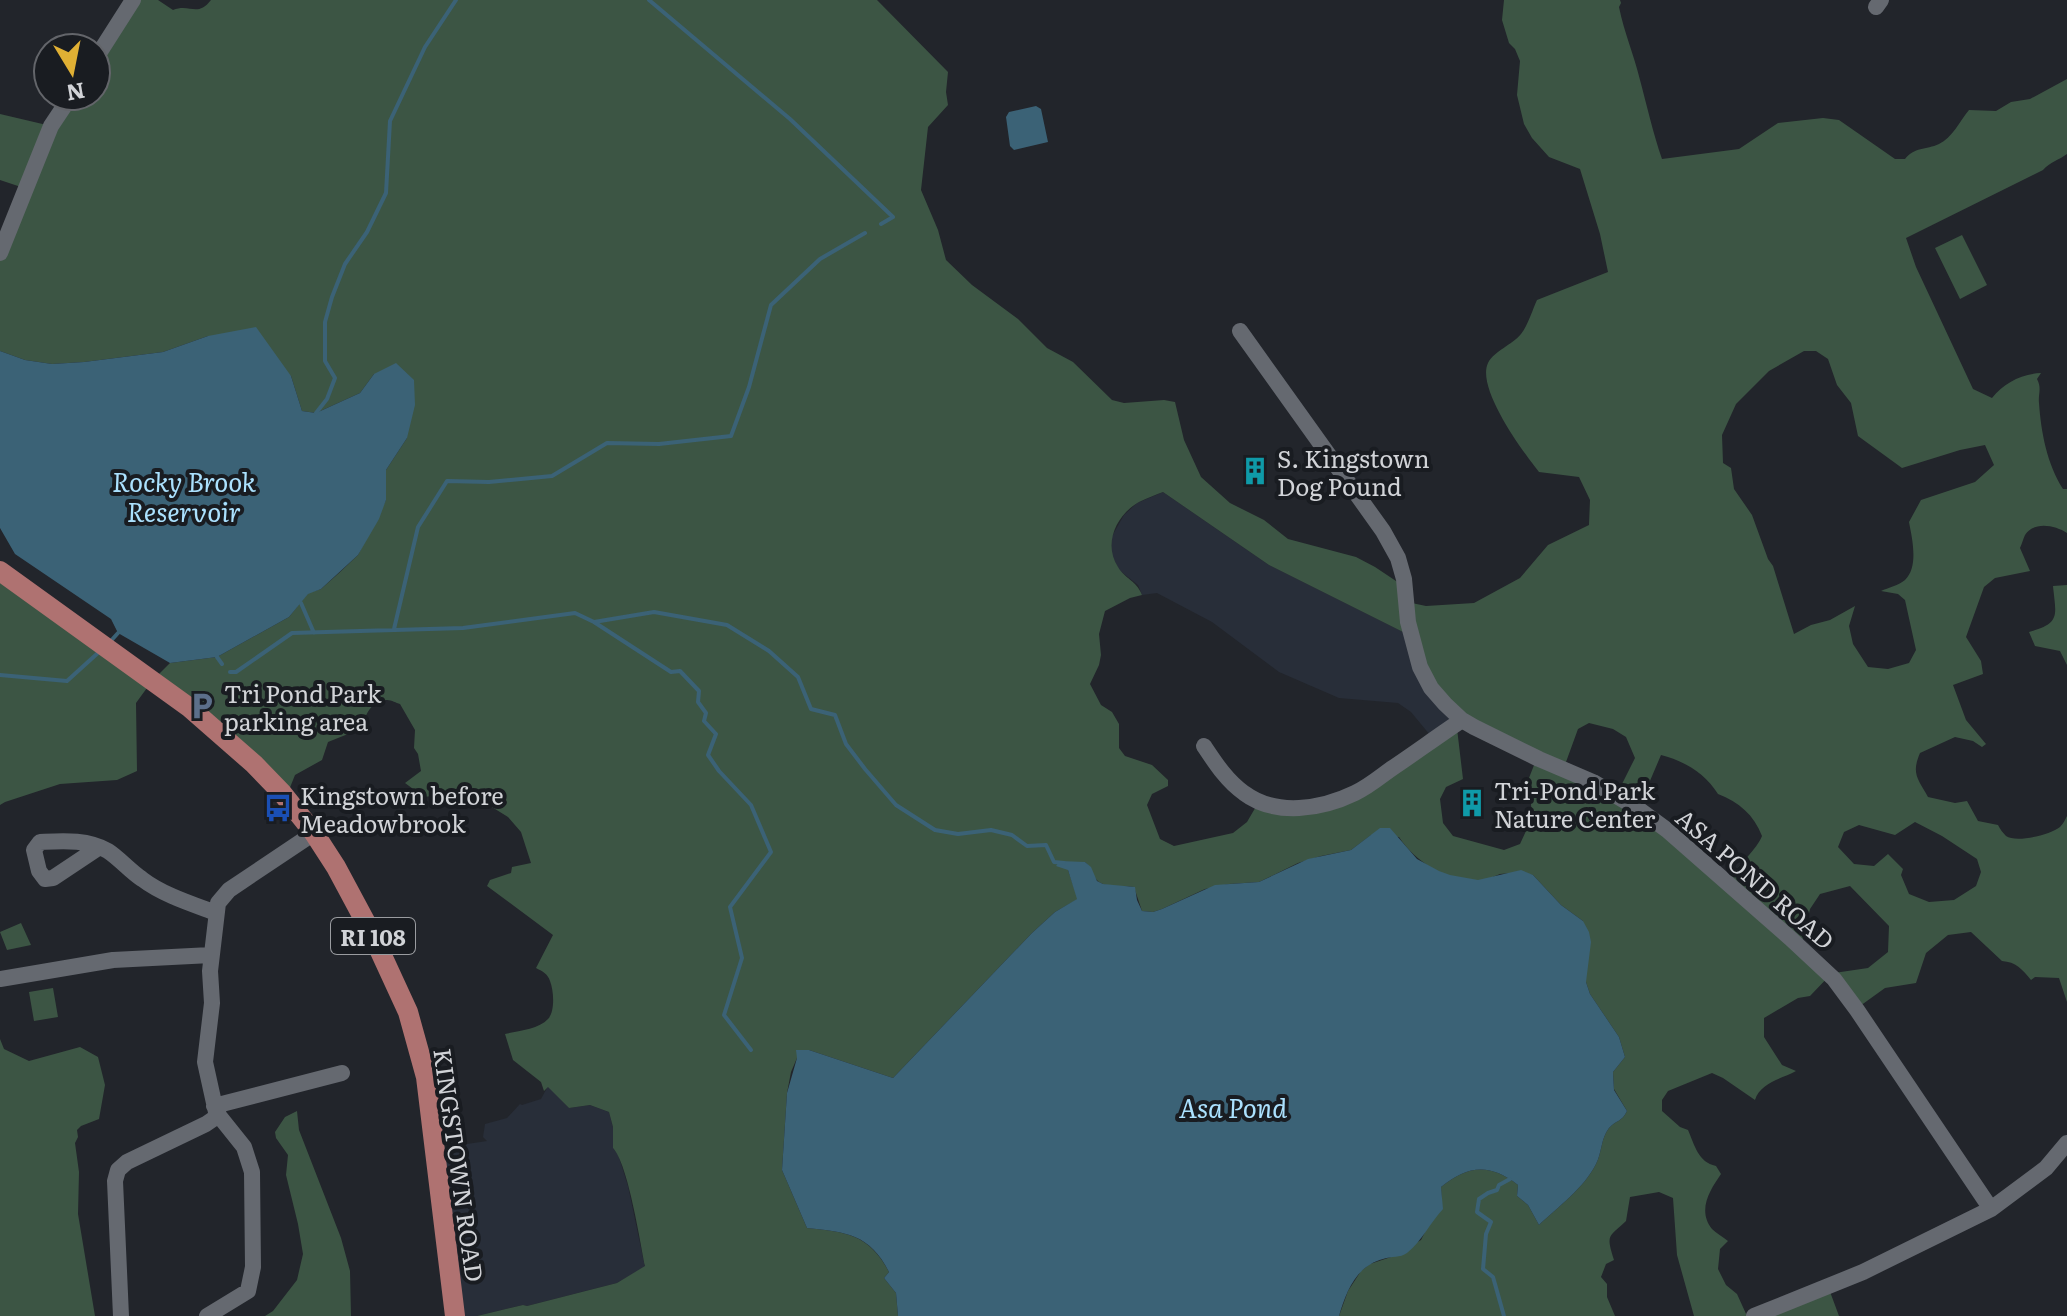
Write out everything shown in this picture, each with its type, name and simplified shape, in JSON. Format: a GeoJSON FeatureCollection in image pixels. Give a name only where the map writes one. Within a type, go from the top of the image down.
{"type":"FeatureCollection","features":[{"type":"Feature","properties":{"kind":"main road","name":"KINGSTOWN ROAD"},"geometry":{"type":"LineString","coordinates":[[0,571],[190,708],[222,735],[282,793],[336,867],[373,936],[408,1012],[418,1045],[426,1077],[455,1316]]}},
{"type":"Feature","properties":{"kind":"street"},"geometry":{"type":"LineString","coordinates":[[112,33],[133,0]]}},
{"type":"Feature","properties":{"kind":"street"},"geometry":{"type":"LineString","coordinates":[[0,253],[51,126],[60,112]]}},
{"type":"Feature","properties":{"kind":"street","name":"ASA POND ROAD"},"geometry":{"type":"LineString","coordinates":[[1240,331],[1398,558],[1404,579],[1408,622],[1420,667],[1431,688],[1462,720],[1593,782],[1637,808],[1667,830],[1790,938],[1834,979],[1857,1010],[1991,1209]]}},
{"type":"Feature","properties":{"kind":"street"},"geometry":{"type":"LineString","coordinates":[[1204,746],[1232,783],[1247,795],[1264,804],[1284,808],[1314,807],[1333,803],[1360,791],[1462,720]]}},
{"type":"Feature","properties":{"kind":"street"},"geometry":{"type":"LineString","coordinates":[[207,1316],[248,1291],[253,1267],[252,1172],[244,1147],[217,1110],[205,1062],[212,1003],[211,955],[218,903],[229,890],[314,833]]}},
{"type":"Feature","properties":{"kind":"street"},"geometry":{"type":"LineString","coordinates":[[98,848],[106,850],[143,880],[216,913]]}},
{"type":"Feature","properties":{"kind":"street"},"geometry":{"type":"LineString","coordinates":[[0,979],[113,960],[211,955]]}},
{"type":"Feature","properties":{"kind":"street"},"geometry":{"type":"LineString","coordinates":[[121,1316],[115,1181],[118,1170],[127,1162],[206,1124],[217,1110],[342,1073]]}},
{"type":"Feature","properties":{"kind":"street"},"geometry":{"type":"LineString","coordinates":[[1754,1316],[1863,1272],[1991,1209],[2046,1168],[2067,1143]]}},
{"type":"Feature","properties":{"kind":"shaded area"},"geometry":{"type":"Polygon","coordinates":[[[1163,492],[1269,565],[1413,637],[1459,712],[1430,735],[1411,712],[1398,703],[1339,698],[1279,672],[1212,622],[1157,593],[1142,595],[1138,585],[1119,570],[1112,556],[1111,538],[1124,515],[1137,503],[1163,492]]]}},
{"type":"Feature","properties":{"kind":"shaded area"},"geometry":{"type":"Polygon","coordinates":[[[548,1086],[569,1108],[590,1105],[609,1112],[613,1148],[618,1154],[628,1186],[645,1267],[617,1283],[527,1306],[477,1316],[455,1316],[434,1149],[487,1141],[483,1137],[485,1124],[507,1118],[520,1104],[541,1099],[548,1086]]]}},
{"type":"Feature","properties":{"kind":"green space"},"geometry":{"type":"Polygon","coordinates":[[[135,0],[158,0],[173,10],[202,8],[211,0],[877,0],[948,72],[948,105],[928,127],[921,190],[938,230],[946,260],[972,285],[1018,319],[1047,348],[1073,362],[1112,400],[1124,403],[1175,402],[1184,440],[1201,477],[1230,503],[1264,520],[1288,539],[1356,557],[1402,585],[1407,602],[1426,606],[1474,603],[1520,578],[1548,545],[1589,525],[1590,500],[1579,477],[1539,472],[1503,419],[1486,374],[1491,359],[1523,330],[1537,300],[1608,272],[1580,169],[1549,157],[1524,124],[1517,95],[1520,61],[1509,43],[1502,20],[1504,0],[1620,0],[1621,16],[1662,159],[1739,149],[1778,123],[1823,118],[1839,120],[1895,159],[1905,159],[1916,151],[1944,141],[1969,110],[1996,111],[2011,102],[2030,99],[2067,79],[2067,154],[2043,170],[1906,238],[1916,267],[1973,389],[1992,398],[2014,380],[2041,373],[2037,379],[2046,448],[2057,479],[2063,489],[2067,489],[2067,533],[2057,528],[2039,526],[2025,535],[2020,548],[2030,571],[1995,578],[1984,587],[1966,637],[1981,661],[1983,674],[1953,685],[1966,720],[1986,744],[1982,747],[1973,741],[1955,737],[1920,753],[1916,771],[1928,797],[1955,803],[1967,801],[1978,821],[1998,825],[2011,838],[2049,833],[2060,827],[2067,816],[2067,1002],[2059,978],[2035,977],[2031,980],[2018,967],[2002,961],[1971,932],[1948,935],[1926,953],[1916,983],[1885,988],[1860,1006],[1832,973],[1810,996],[1798,998],[1764,1018],[1764,1037],[1782,1065],[1796,1071],[1766,1085],[1755,1100],[1712,1073],[1668,1091],[1662,1100],[1662,1111],[1688,1130],[1701,1157],[1716,1166],[1721,1174],[1709,1193],[1706,1215],[1712,1229],[1728,1241],[1720,1249],[1718,1269],[1726,1285],[1737,1294],[1747,1316],[1694,1316],[1677,1255],[1673,1198],[1659,1192],[1630,1197],[1626,1221],[1610,1237],[1614,1260],[1606,1264],[1601,1277],[1607,1284],[1607,1297],[1615,1316],[1339,1316],[1348,1291],[1361,1271],[1421,1240],[1430,1222],[1442,1209],[1441,1187],[1460,1174],[1488,1170],[1508,1178],[1518,1185],[1517,1196],[1528,1205],[1539,1225],[1591,1173],[1606,1132],[1627,1111],[1614,1089],[1613,1072],[1625,1057],[1619,1037],[1590,994],[1586,982],[1583,921],[1561,905],[1533,875],[1508,873],[1470,880],[1446,875],[1414,855],[1399,837],[1371,835],[1351,850],[1298,863],[1259,882],[1205,889],[1153,912],[1142,911],[1134,887],[1103,884],[1085,862],[1075,863],[1068,870],[1078,899],[1055,912],[1032,933],[893,1078],[809,1050],[797,1058],[791,1072],[782,1170],[807,1228],[833,1231],[865,1242],[889,1272],[884,1278],[896,1293],[898,1316],[477,1316],[617,1283],[645,1266],[624,1170],[613,1148],[609,1112],[590,1105],[569,1108],[548,1087],[544,1091],[541,1082],[513,1060],[505,1034],[539,1025],[550,1016],[553,1007],[549,979],[536,968],[553,935],[487,886],[490,880],[511,873],[512,867],[531,863],[521,832],[508,817],[479,799],[462,792],[424,797],[405,783],[421,771],[414,748],[415,730],[400,704],[387,700],[373,705],[363,728],[328,742],[322,760],[295,775],[289,790],[152,681],[170,663],[217,657],[289,617],[308,593],[321,589],[358,555],[386,500],[386,470],[407,438],[374,374],[360,393],[316,413],[302,411],[291,376],[208,336],[163,352],[84,362],[52,364],[25,360],[0,351],[0,256],[27,189],[0,180],[0,114],[51,126],[61,112],[112,112],[112,35],[135,0]],[[1804,351],[1769,371],[1736,404],[1722,435],[1723,463],[1731,468],[1734,489],[1752,515],[1773,566],[1794,634],[1855,606],[1849,626],[1853,644],[1868,667],[1888,669],[1909,663],[1916,650],[1905,600],[1898,594],[1881,591],[1903,582],[1912,568],[1909,522],[1921,500],[1975,482],[1994,465],[1985,445],[1902,468],[1858,436],[1851,403],[1837,385],[1828,359],[1816,351],[1804,351]],[[1163,492],[1131,508],[1114,531],[1114,558],[1142,595],[1105,611],[1099,634],[1099,665],[1090,684],[1101,705],[1112,712],[1119,724],[1119,748],[1125,756],[1152,765],[1168,780],[1168,786],[1152,794],[1147,805],[1160,839],[1174,846],[1233,833],[1247,822],[1261,798],[1281,803],[1336,798],[1456,720],[1463,779],[1446,787],[1440,799],[1443,823],[1453,836],[1504,850],[1520,844],[1532,818],[1527,783],[1538,755],[1479,726],[1434,690],[1413,637],[1269,565],[1163,492]],[[1589,723],[1578,729],[1566,762],[1619,790],[1635,758],[1626,737],[1613,729],[1589,723]],[[1661,755],[1641,802],[1729,877],[1760,841],[1762,836],[1755,822],[1745,810],[1718,794],[1686,764],[1661,755]],[[1915,822],[1895,835],[1859,825],[1844,832],[1838,847],[1854,864],[1874,866],[1888,854],[1903,869],[1901,875],[1909,894],[1929,902],[1954,900],[1976,886],[1981,872],[1977,859],[1942,836],[1915,822]],[[1850,886],[1820,894],[1810,909],[1802,942],[1834,973],[1868,968],[1888,952],[1889,926],[1850,886]]]}},
{"type":"Feature","properties":{"kind":"green space"},"geometry":{"type":"Polygon","coordinates":[[[1962,235],[1987,285],[1960,299],[1935,248],[1962,235]]]}},
{"type":"Feature","properties":{"kind":"green space"},"geometry":{"type":"Polygon","coordinates":[[[0,570],[152,681],[136,703],[137,771],[117,780],[60,784],[0,805],[0,570]]]}},
{"type":"Feature","properties":{"kind":"green space"},"geometry":{"type":"Polygon","coordinates":[[[2067,585],[2067,665],[2060,651],[2035,646],[2029,632],[2047,625],[2054,617],[2053,586],[2067,585]]]}},
{"type":"Feature","properties":{"kind":"green space"},"geometry":{"type":"Polygon","coordinates":[[[21,923],[31,945],[7,950],[0,932],[21,923]]]}},
{"type":"Feature","properties":{"kind":"green space"},"geometry":{"type":"Polygon","coordinates":[[[53,988],[58,1017],[34,1021],[29,992],[53,988]]]}},
{"type":"Feature","properties":{"kind":"green space"},"geometry":{"type":"Polygon","coordinates":[[[0,1039],[4,1049],[29,1061],[80,1047],[98,1057],[105,1085],[99,1119],[77,1130],[75,1143],[79,1172],[78,1214],[95,1316],[0,1316],[0,1039]]]}},
{"type":"Feature","properties":{"kind":"green space"},"geometry":{"type":"Polygon","coordinates":[[[297,1111],[299,1130],[341,1238],[350,1271],[351,1316],[265,1316],[273,1311],[297,1280],[303,1254],[286,1175],[288,1155],[275,1132],[285,1117],[297,1111]]]}},
{"type":"Feature","properties":{"kind":"green space"},"geometry":{"type":"Polygon","coordinates":[[[1829,1289],[1839,1316],[1760,1316],[1829,1289]]]}},
{"type":"Feature","properties":{"kind":"water"},"geometry":{"type":"Polygon","coordinates":[[[1036,106],[1041,109],[1048,142],[1014,150],[1010,146],[1006,117],[1009,112],[1036,106]]]}},
{"type":"Feature","properties":{"kind":"water","name":"Rocky Brook Reservoir"},"geometry":{"type":"Polygon","coordinates":[[[256,327],[291,376],[302,411],[316,413],[360,393],[374,374],[396,363],[414,380],[415,405],[407,438],[386,470],[386,500],[358,555],[321,589],[308,594],[289,617],[217,657],[170,663],[118,633],[111,619],[15,554],[0,528],[0,351],[25,360],[52,364],[84,362],[163,352],[208,336],[256,327]]]}},
{"type":"Feature","properties":{"kind":"water","name":"Asa Pond"},"geometry":{"type":"Polygon","coordinates":[[[1380,828],[1390,828],[1417,859],[1450,875],[1478,880],[1521,870],[1533,875],[1561,905],[1583,921],[1589,932],[1591,942],[1586,982],[1590,994],[1619,1037],[1625,1057],[1613,1072],[1614,1090],[1627,1111],[1606,1132],[1596,1164],[1585,1181],[1539,1225],[1528,1205],[1517,1196],[1518,1185],[1508,1178],[1488,1170],[1460,1174],[1441,1187],[1443,1209],[1413,1248],[1402,1256],[1386,1258],[1366,1267],[1349,1289],[1339,1316],[898,1316],[896,1293],[884,1278],[889,1272],[874,1250],[856,1237],[807,1228],[782,1170],[787,1093],[797,1058],[796,1050],[809,1050],[893,1078],[1032,933],[1055,912],[1077,899],[1068,870],[1056,866],[1060,861],[1085,862],[1091,867],[1097,881],[1103,884],[1135,887],[1142,911],[1153,912],[1215,885],[1259,882],[1308,859],[1351,850],[1380,828]]]}},
{"type":"Feature","properties":{"kind":"waterway"},"geometry":{"type":"LineString","coordinates":[[316,413],[327,399],[335,378],[325,361],[325,322],[332,297],[345,264],[367,232],[386,193],[390,121],[425,47],[456,0]]}},
{"type":"Feature","properties":{"kind":"waterway"},"geometry":{"type":"LineString","coordinates":[[649,0],[790,119],[893,217],[881,224]]}},
{"type":"Feature","properties":{"kind":"waterway"},"geometry":{"type":"LineString","coordinates":[[394,629],[418,527],[447,481],[489,482],[552,476],[607,443],[659,444],[731,436],[749,387],[771,305],[820,259],[865,233]]}},
{"type":"Feature","properties":{"kind":"waterway"},"geometry":{"type":"LineString","coordinates":[[301,603],[314,633]]}},
{"type":"Feature","properties":{"kind":"waterway"},"geometry":{"type":"LineString","coordinates":[[230,672],[236,672],[292,633],[463,628],[575,613],[594,622],[654,612],[727,625],[769,651],[798,677],[811,709],[835,715],[846,744],[896,805],[935,830],[958,834],[991,830],[1012,835],[1027,846],[1046,845],[1054,862],[1064,863]]}},
{"type":"Feature","properties":{"kind":"waterway"},"geometry":{"type":"LineString","coordinates":[[594,622],[671,672],[680,671],[699,691],[698,702],[706,713],[704,721],[716,734],[708,755],[751,805],[771,852],[730,907],[742,958],[724,1015],[751,1050]]}},
{"type":"Feature","properties":{"kind":"waterway"},"geometry":{"type":"LineString","coordinates":[[109,643],[118,633]]}},
{"type":"Feature","properties":{"kind":"waterway"},"geometry":{"type":"LineString","coordinates":[[0,675],[67,681],[99,652]]}},
{"type":"Feature","properties":{"kind":"waterway"},"geometry":{"type":"LineString","coordinates":[[217,657],[222,664]]}},
{"type":"Feature","properties":{"kind":"waterway"},"geometry":{"type":"LineString","coordinates":[[1504,1316],[1493,1277],[1483,1269],[1486,1234],[1491,1222],[1477,1212],[1479,1199],[1510,1179]]}},
{"type":"Feature","properties":{"kind":"place","name":"S. Kingstown Dog Pound"},"geometry":{"type":"Point","coordinates":[1255,471]}},
{"type":"Feature","properties":{"kind":"place","name":"Tri Pond Park parking area"},"geometry":{"type":"Point","coordinates":[202,706]}},
{"type":"Feature","properties":{"kind":"place","name":"Tri-Pond Park Nature Center"},"geometry":{"type":"Point","coordinates":[1472,803]}},
{"type":"Feature","properties":{"kind":"place","name":"Kingstown before Meadowbrook"},"geometry":{"type":"Point","coordinates":[278,808]}}]}
